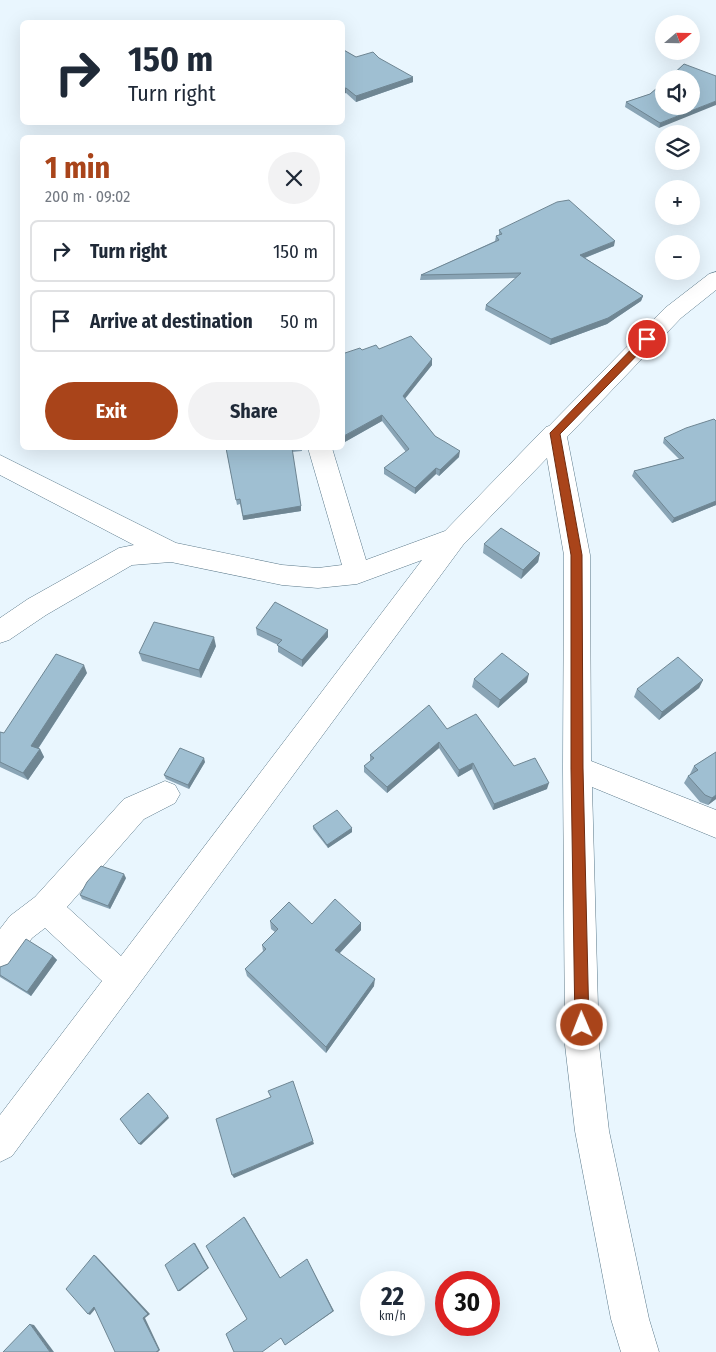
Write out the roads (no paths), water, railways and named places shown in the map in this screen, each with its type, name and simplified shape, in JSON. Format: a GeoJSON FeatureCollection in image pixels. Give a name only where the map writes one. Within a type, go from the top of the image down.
{"type":"FeatureCollection","features":[{"type":"Feature","properties":{"kind":"street"},"geometry":{"type":"LineString","coordinates":[[0,1144],[454,538],[554,433],[673,313],[716,279]]}},
{"type":"Feature","properties":{"kind":"street"},"geometry":{"type":"LineString","coordinates":[[554,433],[576,555],[577,768],[582,1045],[592,1131],[630,1319],[640,1352]]}},
{"type":"Feature","properties":{"kind":"street"},"geometry":{"type":"LineString","coordinates":[[321,450],[357,574]]}},
{"type":"Feature","properties":{"kind":"street"},"geometry":{"type":"LineString","coordinates":[[0,464],[171,552],[282,576],[318,578],[357,574],[454,538]]}},
{"type":"Feature","properties":{"kind":"street"},"geometry":{"type":"LineString","coordinates":[[0,632],[37,607],[128,555],[171,552]]}},
{"type":"Feature","properties":{"kind":"street"},"geometry":{"type":"LineString","coordinates":[[577,768],[716,824]]}},
{"type":"Feature","properties":{"kind":"street"},"geometry":{"type":"LineString","coordinates":[[0,956],[21,928],[46,908],[134,809],[165,794]]}},
{"type":"Feature","properties":{"kind":"street"},"geometry":{"type":"LineString","coordinates":[[46,908],[123,979]]}}]}
